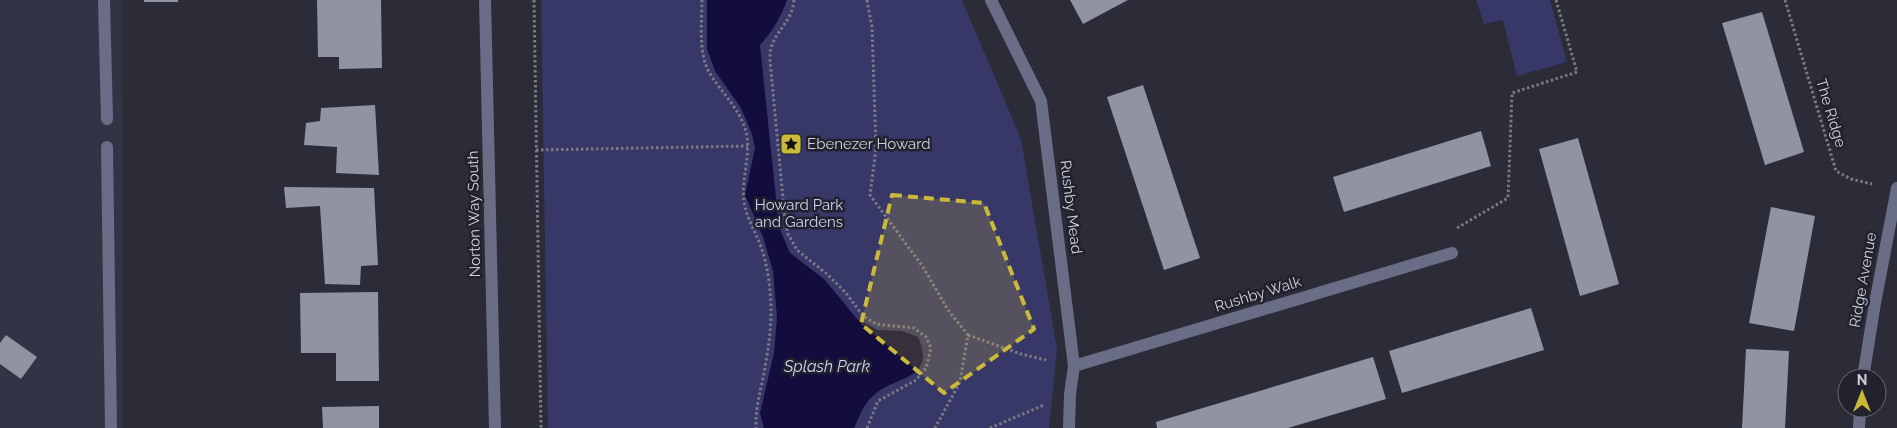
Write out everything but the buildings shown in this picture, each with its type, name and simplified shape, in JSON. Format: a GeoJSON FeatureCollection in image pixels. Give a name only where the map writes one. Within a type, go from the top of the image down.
{"type":"FeatureCollection","features":[{"type":"Feature","properties":{"kind":"street"},"geometry":{"type":"LineString","coordinates":[[104,0],[107,119]]}},
{"type":"Feature","properties":{"kind":"street","name":"Norton Way South"},"geometry":{"type":"LineString","coordinates":[[485,0],[496,428]]}},
{"type":"Feature","properties":{"kind":"street","name":"Rushby Mead"},"geometry":{"type":"LineString","coordinates":[[991,0],[1041,101],[1074,366],[1070,394],[1070,428]]}},
{"type":"Feature","properties":{"kind":"street"},"geometry":{"type":"LineString","coordinates":[[107,147],[111,428]]}},
{"type":"Feature","properties":{"kind":"street","name":"Ridge Avenue"},"geometry":{"type":"LineString","coordinates":[[1865,368],[1897,189]]}},
{"type":"Feature","properties":{"kind":"street","name":"Rushby Walk"},"geometry":{"type":"LineString","coordinates":[[1074,366],[1452,253]]}},
{"type":"Feature","properties":{"kind":"path"},"geometry":{"type":"LineString","coordinates":[[534,0],[541,428]]}},
{"type":"Feature","properties":{"kind":"path"},"geometry":{"type":"LineString","coordinates":[[702,0],[703,51],[708,70],[740,117],[747,135],[747,169],[743,188],[744,203],[751,225],[762,248],[769,279],[771,310],[766,362],[756,410],[756,428]]}},
{"type":"Feature","properties":{"kind":"path"},"geometry":{"type":"LineString","coordinates":[[794,0],[794,8],[771,48],[770,60],[785,220],[788,234],[797,250],[828,274],[846,293],[863,316],[876,324],[914,328],[926,337],[931,348],[926,368],[916,380],[878,400],[866,428]]}},
{"type":"Feature","properties":{"kind":"path"},"geometry":{"type":"LineString","coordinates":[[868,0],[872,27],[876,149],[870,195],[923,267],[948,310],[968,335],[1021,354],[1074,366]]}},
{"type":"Feature","properties":{"kind":"path"},"geometry":{"type":"LineString","coordinates":[[1452,253],[1452,231],[1508,198],[1512,93],[1577,72],[1556,0]]}},
{"type":"Feature","properties":{"kind":"path","name":"The Ridge"},"geometry":{"type":"LineString","coordinates":[[1785,0],[1836,171],[1851,179],[1897,189]]}},
{"type":"Feature","properties":{"kind":"path"},"geometry":{"type":"LineString","coordinates":[[536,150],[748,146]]}},
{"type":"Feature","properties":{"kind":"path"},"geometry":{"type":"LineString","coordinates":[[935,428],[960,382],[968,335]]}},
{"type":"Feature","properties":{"kind":"path"},"geometry":{"type":"LineString","coordinates":[[990,428],[1070,394]]}},
{"type":"Feature","properties":{"kind":"highlighted area"},"geometry":{"type":"Polygon","coordinates":[[[892,195],[984,203],[1034,329],[944,393],[861,324],[892,195]]]}},
{"type":"Feature","properties":{"kind":"shaded area"},"geometry":{"type":"Polygon","coordinates":[[[0,0],[122,0],[123,428],[0,428],[0,0]]]}},
{"type":"Feature","properties":{"kind":"green space","name":"Howard Park and Gardens"},"geometry":{"type":"Polygon","coordinates":[[[541,0],[962,0],[1021,139],[1057,349],[1049,428],[548,428],[541,0]]]}},
{"type":"Feature","properties":{"kind":"green space"},"geometry":{"type":"Polygon","coordinates":[[[1476,0],[1550,0],[1567,62],[1517,76],[1503,20],[1484,24],[1476,0]]]}},
{"type":"Feature","properties":{"kind":"water","name":"Splash Park"},"geometry":{"type":"Polygon","coordinates":[[[707,0],[787,0],[776,24],[760,45],[779,227],[790,253],[825,280],[857,319],[878,330],[902,331],[918,337],[922,351],[922,362],[918,369],[911,375],[874,395],[864,406],[854,428],[764,428],[760,413],[774,353],[777,317],[773,271],[763,237],[745,195],[755,148],[752,134],[741,108],[715,71],[707,49],[707,0]]]}},
{"type":"Feature","properties":{"kind":"place","name":"Ebenezer Howard"},"geometry":{"type":"Point","coordinates":[791,144]}}]}
